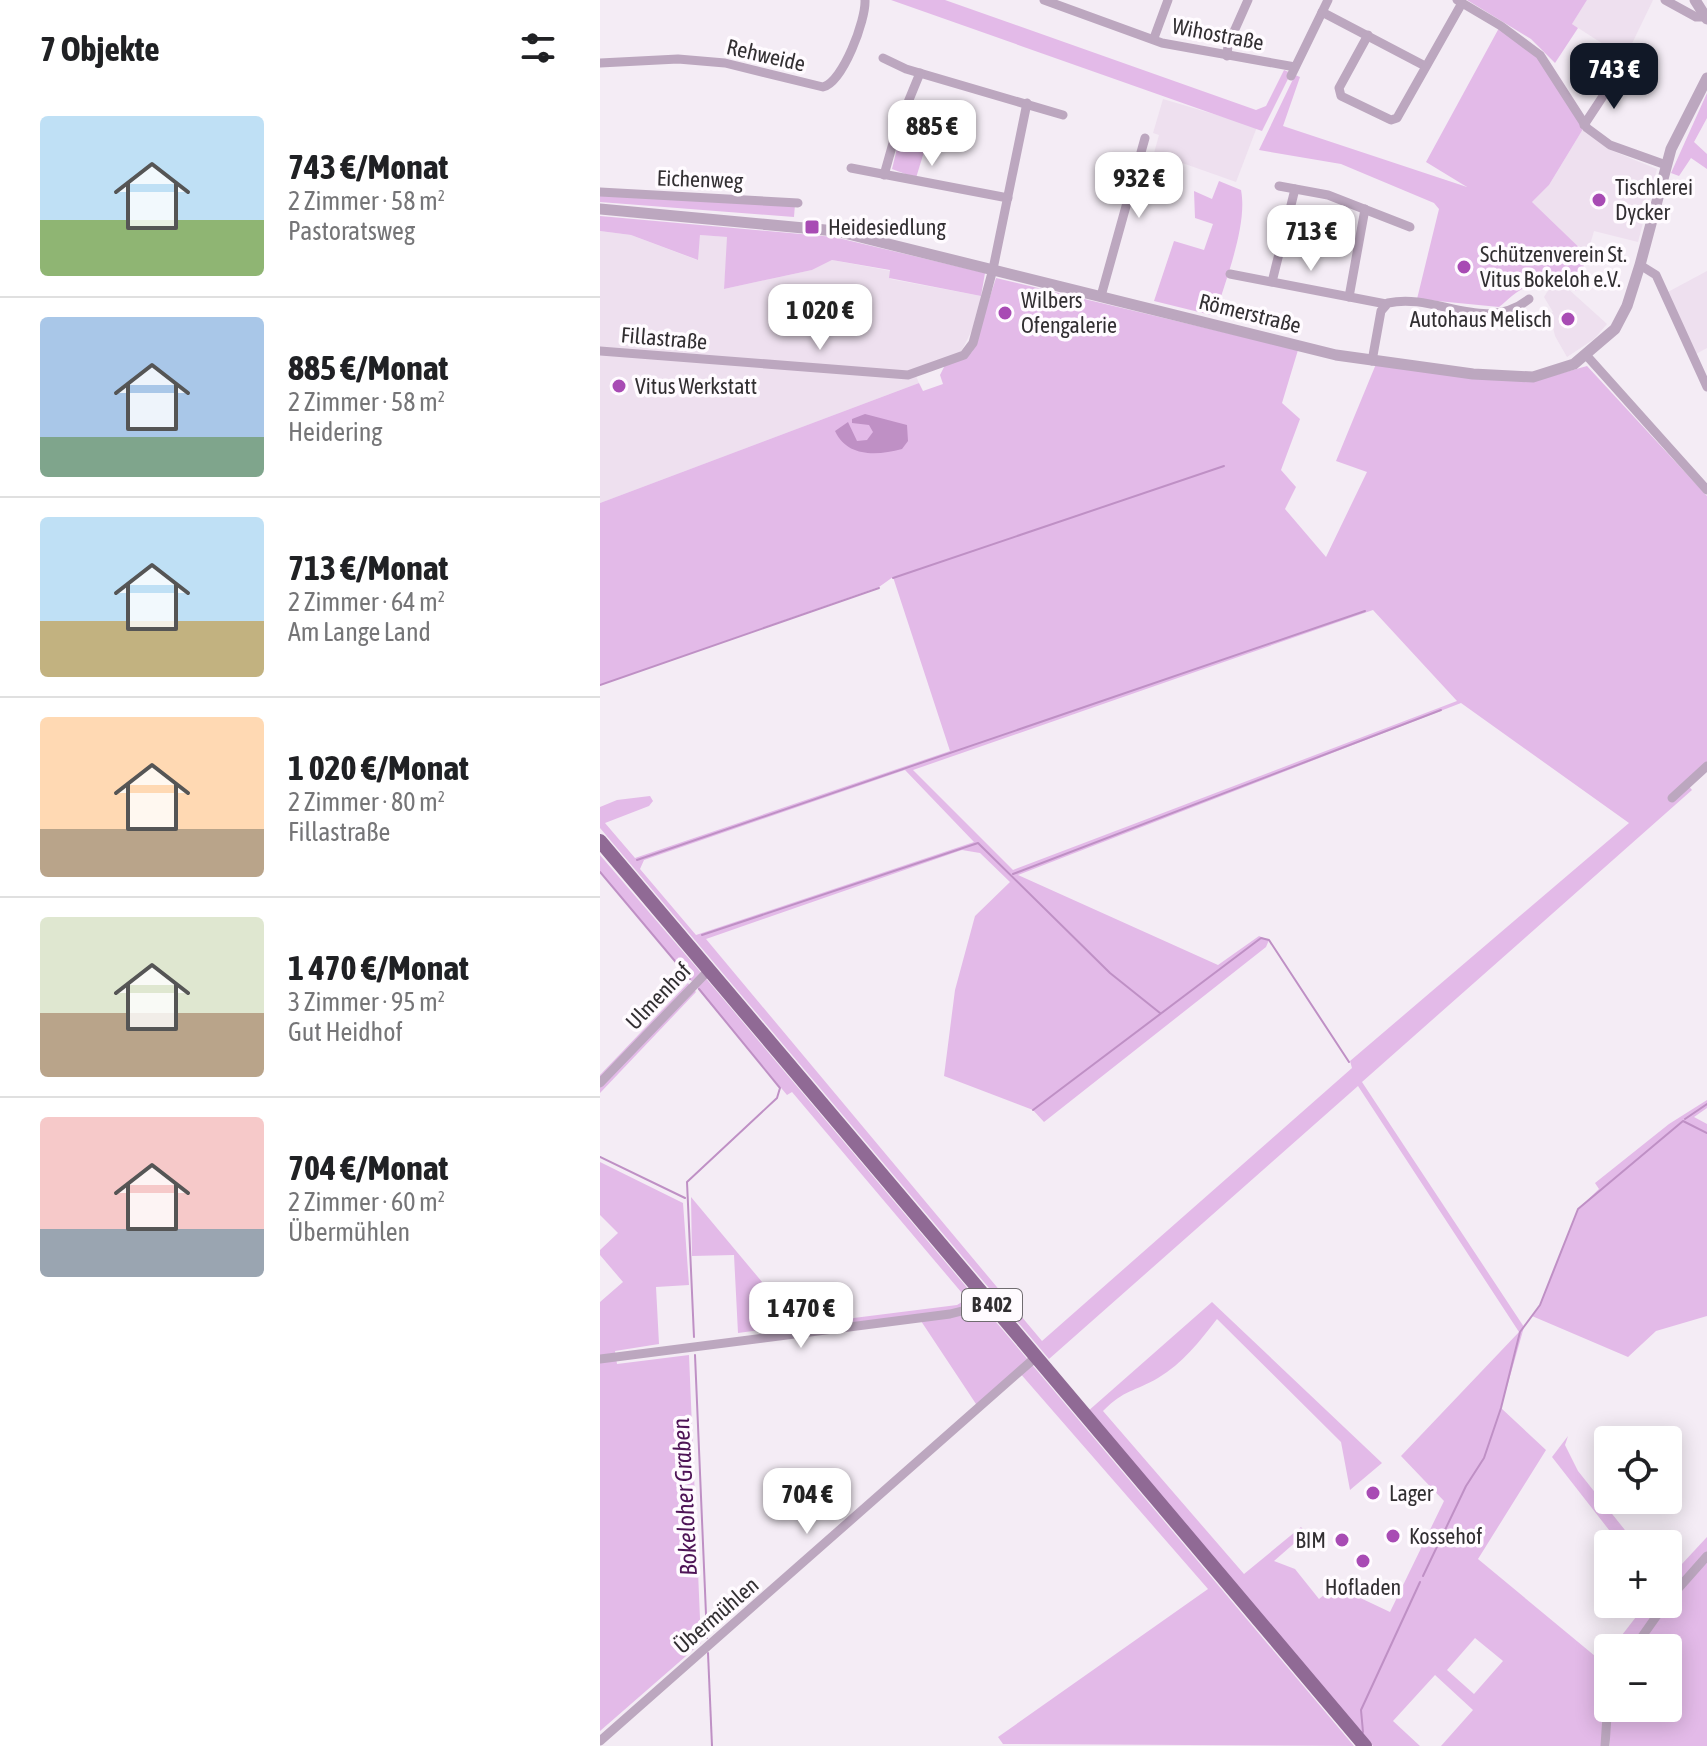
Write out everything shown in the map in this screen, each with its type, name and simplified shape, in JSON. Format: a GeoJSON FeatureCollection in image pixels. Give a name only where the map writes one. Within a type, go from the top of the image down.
{"type":"FeatureCollection","features":[{"type":"Feature","properties":{"kind":"main road","name":"B 402"},"geometry":{"type":"LineString","coordinates":[[600,841],[1365,1746]]}},
{"type":"Feature","properties":{"kind":"street","name":"Rehweide"},"geometry":{"type":"LineString","coordinates":[[600,63],[678,59],[725,63],[823,87],[830,85],[840,72],[864,18],[865,0]]}},
{"type":"Feature","properties":{"kind":"street","name":"Wihostraße"},"geometry":{"type":"LineString","coordinates":[[1044,0],[1074,4],[1162,43],[1293,72],[1322,12]]}},
{"type":"Feature","properties":{"kind":"street"},"geometry":{"type":"LineString","coordinates":[[1154,38],[1168,0]]}},
{"type":"Feature","properties":{"kind":"street"},"geometry":{"type":"LineString","coordinates":[[1227,56],[1228,45],[1248,0]]}},
{"type":"Feature","properties":{"kind":"street"},"geometry":{"type":"LineString","coordinates":[[1328,0],[1322,12],[1425,66]]}},
{"type":"Feature","properties":{"kind":"street"},"geometry":{"type":"LineString","coordinates":[[1665,0],[1696,17],[1706,18]]}},
{"type":"Feature","properties":{"kind":"street"},"geometry":{"type":"LineString","coordinates":[[1695,0],[1706,18]]}},
{"type":"Feature","properties":{"kind":"street"},"geometry":{"type":"LineString","coordinates":[[1368,35],[1339,88],[1341,96],[1391,120],[1397,118],[1460,2],[1540,55],[1584,125],[1610,145],[1666,165]]}},
{"type":"Feature","properties":{"kind":"street"},"geometry":{"type":"LineString","coordinates":[[883,58],[920,73],[1063,115]]}},
{"type":"Feature","properties":{"kind":"street"},"geometry":{"type":"LineString","coordinates":[[1584,125],[1613,81],[1628,71]]}},
{"type":"Feature","properties":{"kind":"street"},"geometry":{"type":"LineString","coordinates":[[884,175],[920,73]]}},
{"type":"Feature","properties":{"kind":"street","name":"Römerstraße"},"geometry":{"type":"LineString","coordinates":[[600,209],[836,231],[1372,361],[1473,374],[1533,377],[1562,370],[1587,356],[1615,329],[1627,306],[1640,265],[1666,165],[1707,78]]}},
{"type":"Feature","properties":{"kind":"street","name":"Fillastraße"},"geometry":{"type":"LineString","coordinates":[[600,351],[914,374],[969,350],[993,269],[1027,103]]}},
{"type":"Feature","properties":{"kind":"street"},"geometry":{"type":"LineString","coordinates":[[1101,296],[1145,138]]}},
{"type":"Feature","properties":{"kind":"street"},"geometry":{"type":"LineString","coordinates":[[851,168],[1008,198]]}},
{"type":"Feature","properties":{"kind":"street"},"geometry":{"type":"LineString","coordinates":[[1279,186],[1365,209],[1410,227]]}},
{"type":"Feature","properties":{"kind":"street"},"geometry":{"type":"LineString","coordinates":[[1272,282],[1295,189]]}},
{"type":"Feature","properties":{"kind":"street","name":"Eichenweg"},"geometry":{"type":"LineString","coordinates":[[600,192],[798,203]]}},
{"type":"Feature","properties":{"kind":"street"},"geometry":{"type":"LineString","coordinates":[[1349,297],[1365,209]]}},
{"type":"Feature","properties":{"kind":"street"},"geometry":{"type":"LineString","coordinates":[[1640,265],[1656,275],[1707,387]]}},
{"type":"Feature","properties":{"kind":"street"},"geometry":{"type":"LineString","coordinates":[[1230,274],[1386,304],[1395,301],[1490,314],[1510,312],[1529,299]]}},
{"type":"Feature","properties":{"kind":"street"},"geometry":{"type":"LineString","coordinates":[[1372,361],[1381,311],[1386,304]]}},
{"type":"Feature","properties":{"kind":"street"},"geometry":{"type":"LineString","coordinates":[[1587,356],[1703,480],[1707,490]]}},
{"type":"Feature","properties":{"kind":"street"},"geometry":{"type":"LineString","coordinates":[[1672,798],[1707,766]]}},
{"type":"Feature","properties":{"kind":"street","name":"Ulmenhof"},"geometry":{"type":"LineString","coordinates":[[600,1083],[709,970]]}},
{"type":"Feature","properties":{"kind":"street"},"geometry":{"type":"LineString","coordinates":[[600,1359],[950,1314],[966,1310],[987,1298]]}},
{"type":"Feature","properties":{"kind":"street","name":"Übermühlen"},"geometry":{"type":"LineString","coordinates":[[600,1741],[1036,1357]]}},
{"type":"Feature","properties":{"kind":"street"},"geometry":{"type":"LineString","coordinates":[[1682,1584],[1707,1556]]}},
{"type":"Feature","properties":{"kind":"street"},"geometry":{"type":"LineString","coordinates":[[1605,1746],[1607,1722]]}},
{"type":"Feature","properties":{"kind":"shaded area"},"geometry":{"type":"Polygon","coordinates":[[[891,0],[945,0],[1256,110],[1266,106],[1284,70],[1291,73],[1262,131],[891,0]]]}},
{"type":"Feature","properties":{"kind":"shaded area"},"geometry":{"type":"Polygon","coordinates":[[[1467,0],[1587,0],[1572,24],[1578,28],[1555,63],[1531,39],[1467,0]]]}},
{"type":"Feature","properties":{"kind":"shaded area"},"geometry":{"type":"Polygon","coordinates":[[[1587,0],[1653,0],[1625,58],[1572,24],[1587,0]]]}},
{"type":"Feature","properties":{"kind":"shaded area"},"geometry":{"type":"Polygon","coordinates":[[[1499,28],[1538,57],[1583,129],[1549,185],[1532,202],[1587,255],[1576,291],[1558,275],[1548,290],[1527,287],[1499,307],[1417,299],[1439,209],[1434,203],[1341,164],[1259,150],[1295,75],[1300,77],[1283,126],[1467,187],[1426,162],[1499,28]]]}},
{"type":"Feature","properties":{"kind":"shaded area"},"geometry":{"type":"Polygon","coordinates":[[[1707,93],[1707,118],[1694,142],[1707,154],[1707,169],[1691,158],[1679,176],[1671,173],[1707,93]]]}},
{"type":"Feature","properties":{"kind":"shaded area"},"geometry":{"type":"Polygon","coordinates":[[[1163,99],[1257,127],[1236,182],[1154,153],[1159,135],[1153,133],[1163,99]]]}},
{"type":"Feature","properties":{"kind":"shaded area"},"geometry":{"type":"Polygon","coordinates":[[[903,124],[930,132],[916,178],[892,169],[903,124]]]}},
{"type":"Feature","properties":{"kind":"shaded area"},"geometry":{"type":"Polygon","coordinates":[[[1583,129],[1608,149],[1657,169],[1638,242],[1594,231],[1587,255],[1532,202],[1549,185],[1583,129]]]}},
{"type":"Feature","properties":{"kind":"shaded area"},"geometry":{"type":"Polygon","coordinates":[[[1219,181],[1241,190],[1242,204],[1234,253],[1215,316],[1154,301],[1174,241],[1204,250],[1213,224],[1195,218],[1194,191],[1212,199],[1219,181]]]}},
{"type":"Feature","properties":{"kind":"shaded area"},"geometry":{"type":"Polygon","coordinates":[[[600,193],[795,204],[794,217],[600,202],[600,193]]]}},
{"type":"Feature","properties":{"kind":"shaded area"},"geometry":{"type":"Polygon","coordinates":[[[600,216],[834,237],[985,273],[981,296],[889,278],[890,270],[832,260],[812,270],[724,289],[727,237],[700,235],[698,260],[631,235],[600,231],[600,216]]]}},
{"type":"Feature","properties":{"kind":"shaded area"},"geometry":{"type":"Polygon","coordinates":[[[600,231],[631,235],[697,260],[700,235],[728,237],[724,289],[812,270],[832,260],[891,271],[890,279],[981,296],[972,330],[960,354],[914,371],[919,383],[600,503],[600,231]]]}},
{"type":"Feature","properties":{"kind":"shaded area"},"geometry":{"type":"Polygon","coordinates":[[[1707,271],[1707,348],[1696,354],[1666,293],[1707,271]]]}},
{"type":"Feature","properties":{"kind":"shaded area"},"geometry":{"type":"Polygon","coordinates":[[[996,278],[1298,350],[1282,403],[1300,419],[1281,470],[1296,487],[1285,509],[1326,557],[1367,472],[1336,461],[1376,364],[1555,375],[1587,366],[1707,496],[1707,766],[1687,784],[1692,790],[1362,1082],[1524,1327],[1501,1408],[1546,1450],[1478,1559],[1594,1655],[1594,1722],[1604,1722],[1602,1746],[1441,1746],[1473,1710],[1435,1675],[1393,1721],[1420,1746],[1373,1746],[1087,1412],[1212,1302],[1382,1463],[1350,1490],[1341,1442],[1217,1319],[1175,1366],[1124,1395],[1103,1411],[1244,1574],[1301,1527],[1306,1533],[1274,1561],[1295,1569],[1319,1599],[1335,1586],[1390,1612],[1444,1501],[1401,1456],[1519,1332],[1358,1086],[1049,1359],[600,828],[600,807],[617,800],[650,796],[653,801],[649,806],[605,823],[635,858],[950,751],[893,577],[879,587],[600,685],[600,503],[919,383],[923,391],[943,384],[940,375],[945,365],[972,352],[996,278]],[[1373,610],[913,770],[1013,870],[1457,701],[1373,610]],[[1461,703],[1018,875],[1218,965],[1259,936],[1269,940],[1266,947],[1044,1122],[1033,1110],[944,1076],[955,990],[975,916],[1010,882],[980,853],[962,850],[706,939],[1042,1341],[1352,1068],[1350,1061],[1629,823],[1461,703]],[[905,770],[644,860],[640,869],[696,935],[974,842],[905,770]],[[1475,1638],[1447,1670],[1474,1694],[1503,1661],[1475,1638]]]}},
{"type":"Feature","properties":{"kind":"shaded area"},"geometry":{"type":"Polygon","coordinates":[[[1556,278],[1607,324],[1594,339],[1567,357],[1555,336],[1550,314],[1553,312],[1544,297],[1556,278]]]}},
{"type":"Feature","properties":{"kind":"shaded area"},"geometry":{"type":"Polygon","coordinates":[[[865,414],[907,425],[908,441],[902,449],[882,453],[863,452],[840,440],[835,431],[848,422],[857,441],[867,440],[873,432],[869,425],[852,423],[852,419],[865,414]]]}},
{"type":"Feature","properties":{"kind":"shaded area"},"geometry":{"type":"Polygon","coordinates":[[[600,855],[1354,1746],[1003,1744],[998,1737],[1208,1589],[1019,1372],[978,1407],[919,1318],[776,1336],[775,1328],[738,1333],[734,1255],[692,1256],[691,1197],[798,1325],[957,1305],[967,1299],[792,1092],[787,1095],[600,872],[600,855]]]}},
{"type":"Feature","properties":{"kind":"shaded area"},"geometry":{"type":"Polygon","coordinates":[[[688,983],[696,992],[600,1093],[600,1075],[688,983]]]}},
{"type":"Feature","properties":{"kind":"shaded area"},"geometry":{"type":"Polygon","coordinates":[[[1707,1100],[1707,1108],[1694,1117],[1707,1124],[1707,1316],[1656,1331],[1628,1357],[1532,1316],[1540,1305],[1578,1209],[1599,1189],[1595,1183],[1669,1124],[1707,1100]]]}},
{"type":"Feature","properties":{"kind":"shaded area"},"geometry":{"type":"Polygon","coordinates":[[[600,1162],[683,1203],[689,1285],[656,1287],[659,1344],[615,1351],[617,1364],[689,1355],[701,1643],[600,1731],[600,1302],[623,1282],[600,1255],[600,1250],[618,1233],[600,1215],[600,1162]]]}},
{"type":"Feature","properties":{"kind":"shaded area"},"geometry":{"type":"Polygon","coordinates":[[[1568,1436],[1565,1445],[1578,1471],[1594,1491],[1594,1511],[1552,1457],[1568,1436]]]}},
{"type":"Feature","properties":{"kind":"shaded area"},"geometry":{"type":"Polygon","coordinates":[[[1597,1514],[1612,1514],[1625,1530],[1609,1530],[1597,1514]]]}},
{"type":"Feature","properties":{"kind":"shaded area"},"geometry":{"type":"Polygon","coordinates":[[[1707,1537],[1707,1553],[1682,1580],[1682,1564],[1707,1537]]]}},
{"type":"Feature","properties":{"kind":"shaded area"},"geometry":{"type":"Polygon","coordinates":[[[1707,1560],[1707,1746],[1610,1746],[1610,1722],[1682,1722],[1682,1634],[1649,1634],[1659,1618],[1682,1618],[1682,1588],[1707,1560]]]}},
{"type":"Feature","properties":{"kind":"shaded area"},"geometry":{"type":"Polygon","coordinates":[[[1635,1618],[1651,1618],[1640,1634],[1623,1634],[1635,1618]]]}},
{"type":"Feature","properties":{"kind":"waterway"},"geometry":{"type":"LineString","coordinates":[[893,578],[1224,466]]}},
{"type":"Feature","properties":{"kind":"waterway"},"geometry":{"type":"LineString","coordinates":[[600,685],[879,588]]}},
{"type":"Feature","properties":{"kind":"waterway"},"geometry":{"type":"LineString","coordinates":[[637,860],[1365,611]]}},
{"type":"Feature","properties":{"kind":"waterway"},"geometry":{"type":"LineString","coordinates":[[1013,874],[1441,710]]}},
{"type":"Feature","properties":{"kind":"waterway"},"geometry":{"type":"LineString","coordinates":[[702,935],[978,843],[1110,973],[1160,1013]]}},
{"type":"Feature","properties":{"kind":"waterway","name":"Bokeloher Graben"},"geometry":{"type":"LineString","coordinates":[[600,872],[690,979]]}},
{"type":"Feature","properties":{"kind":"waterway"},"geometry":{"type":"LineString","coordinates":[[1033,1110],[1261,938],[1269,940],[1349,1062]]}},
{"type":"Feature","properties":{"kind":"waterway","name":"Bokeloher Graben"},"geometry":{"type":"LineString","coordinates":[[694,1337],[687,1182],[777,1098],[780,1088],[699,989]]}},
{"type":"Feature","properties":{"kind":"waterway"},"geometry":{"type":"LineString","coordinates":[[1685,1119],[1707,1104]]}},
{"type":"Feature","properties":{"kind":"waterway"},"geometry":{"type":"LineString","coordinates":[[1423,1576],[1466,1486],[1484,1458],[1501,1408],[1520,1332],[1540,1305],[1578,1209],[1683,1121],[1707,1133]]}},
{"type":"Feature","properties":{"kind":"waterway"},"geometry":{"type":"LineString","coordinates":[[600,1157],[685,1198]]}},
{"type":"Feature","properties":{"kind":"waterway","name":"Bokeloher Graben"},"geometry":{"type":"LineString","coordinates":[[695,1355],[707,1638]]}},
{"type":"Feature","properties":{"kind":"waterway"},"geometry":{"type":"LineString","coordinates":[[1363,1732],[1361,1710],[1420,1582]]}},
{"type":"Feature","properties":{"kind":"waterway","name":"Bokeloher Graben"},"geometry":{"type":"LineString","coordinates":[[708,1653],[712,1746]]}},
{"type":"Feature","properties":{"kind":"place","name":"Tischlerei Dycker"},"geometry":{"type":"Point","coordinates":[1599,200]}},
{"type":"Feature","properties":{"kind":"place","name":"Heidesiedlung"},"geometry":{"type":"Point","coordinates":[812,227]}},
{"type":"Feature","properties":{"kind":"place","name":"Schützenverein St. Vitus Bokeloh e.V."},"geometry":{"type":"Point","coordinates":[1464,267]}},
{"type":"Feature","properties":{"kind":"place","name":"Wilbers Ofengalerie"},"geometry":{"type":"Point","coordinates":[1005,313]}},
{"type":"Feature","properties":{"kind":"place","name":"Autohaus Melisch"},"geometry":{"type":"Point","coordinates":[1568,319]}},
{"type":"Feature","properties":{"kind":"place","name":"Vitus Werkstatt"},"geometry":{"type":"Point","coordinates":[619,386]}},
{"type":"Feature","properties":{"kind":"place","name":"Lager"},"geometry":{"type":"Point","coordinates":[1373,1493]}},
{"type":"Feature","properties":{"kind":"place","name":"Kossehof"},"geometry":{"type":"Point","coordinates":[1393,1536]}},
{"type":"Feature","properties":{"kind":"place","name":"BIM"},"geometry":{"type":"Point","coordinates":[1342,1540]}},
{"type":"Feature","properties":{"kind":"place","name":"Hofladen"},"geometry":{"type":"Point","coordinates":[1363,1561]}}]}
